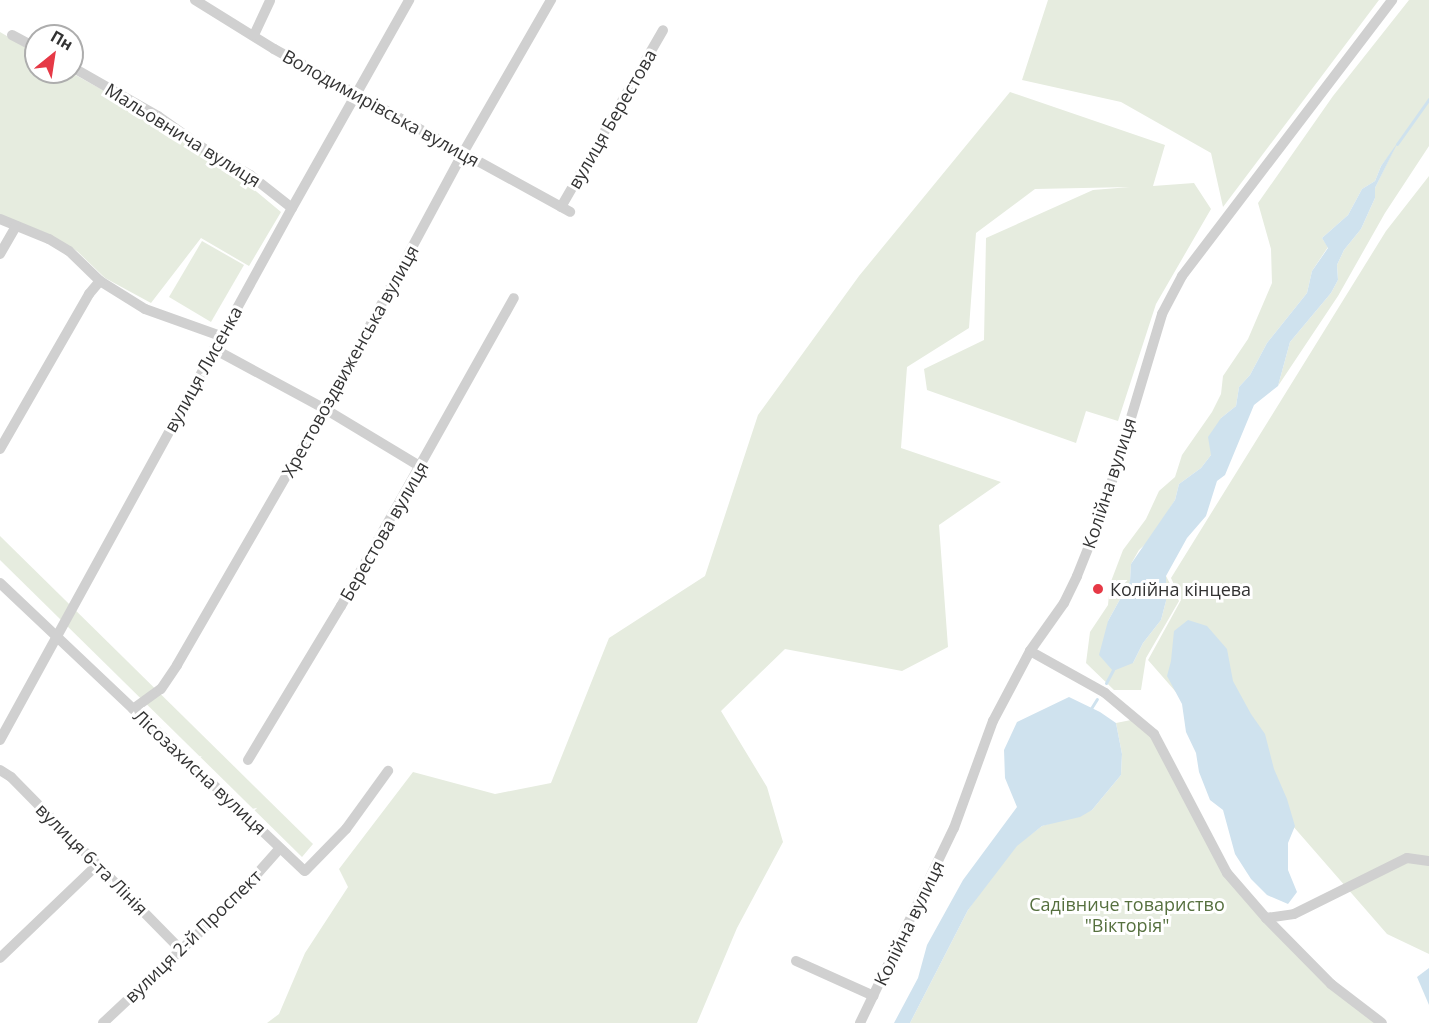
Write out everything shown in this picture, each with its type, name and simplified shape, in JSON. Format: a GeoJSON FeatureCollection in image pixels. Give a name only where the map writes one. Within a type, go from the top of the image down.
{"type":"FeatureCollection","features":[{"type":"Feature","properties":{"kind":"street","name":"Володимирівська вулиця"},"geometry":{"type":"LineString","coordinates":[[195,0],[565,210]]}},
{"type":"Feature","properties":{"kind":"street"},"geometry":{"type":"LineString","coordinates":[[254,35],[270,0]]}},
{"type":"Feature","properties":{"kind":"street","name":"вулиця Лисенка"},"geometry":{"type":"LineString","coordinates":[[0,740],[292,207],[409,0]]}},
{"type":"Feature","properties":{"kind":"street","name":"Хрестовоздвиженська вулиця"},"geometry":{"type":"LineString","coordinates":[[133,709],[161,689],[172,673],[325,409],[463,153],[551,0]]}},
{"type":"Feature","properties":{"kind":"street","name":"Колійна вулиця"},"geometry":{"type":"LineString","coordinates":[[860,1023],[954,828],[993,721],[1030,651],[1064,603],[1077,576],[1103,511],[1162,314],[1182,276],[1392,0]]}},
{"type":"Feature","properties":{"kind":"street","name":"вулиця Берестова"},"geometry":{"type":"LineString","coordinates":[[565,210],[663,30]]}},
{"type":"Feature","properties":{"kind":"street"},"geometry":{"type":"LineString","coordinates":[[12,34],[24,41]]}},
{"type":"Feature","properties":{"kind":"street","name":"Мальовнича вулиця"},"geometry":{"type":"LineString","coordinates":[[84,74],[158,116],[206,150],[250,175],[292,207]]}},
{"type":"Feature","properties":{"kind":"street"},"geometry":{"type":"LineString","coordinates":[[0,219],[69,251],[100,281],[146,309],[221,336]]}},
{"type":"Feature","properties":{"kind":"street"},"geometry":{"type":"LineString","coordinates":[[0,254],[16,226]]}},
{"type":"Feature","properties":{"kind":"street"},"geometry":{"type":"LineString","coordinates":[[0,449],[89,294],[100,281]]}},
{"type":"Feature","properties":{"kind":"street","name":"Берестова вулиця"},"geometry":{"type":"LineString","coordinates":[[248,760],[421,467],[514,298]]}},
{"type":"Feature","properties":{"kind":"street"},"geometry":{"type":"LineString","coordinates":[[214,349],[325,409],[421,467]]}},
{"type":"Feature","properties":{"kind":"street","name":"Лісозахисна вулиця"},"geometry":{"type":"LineString","coordinates":[[0,583],[304,871],[346,829],[388,771]]}},
{"type":"Feature","properties":{"kind":"street"},"geometry":{"type":"LineString","coordinates":[[1030,651],[1105,693],[1154,734],[1227,873],[1266,918],[1331,984],[1382,1023]]}},
{"type":"Feature","properties":{"kind":"street","name":"вулиця 6-та Лінія"},"geometry":{"type":"LineString","coordinates":[[0,770],[11,777],[181,950]]}},
{"type":"Feature","properties":{"kind":"street","name":"вулиця 2-й Проспект"},"geometry":{"type":"LineString","coordinates":[[103,1023],[234,900],[280,848]]}},
{"type":"Feature","properties":{"kind":"street"},"geometry":{"type":"LineString","coordinates":[[1266,918],[1294,914],[1407,858],[1429,861]]}},
{"type":"Feature","properties":{"kind":"street"},"geometry":{"type":"LineString","coordinates":[[0,958],[97,865]]}},
{"type":"Feature","properties":{"kind":"street","name":"Колійна вулиця"},"geometry":{"type":"LineString","coordinates":[[796,961],[874,996]]}},
{"type":"Feature","properties":{"kind":"green space"},"geometry":{"type":"Polygon","coordinates":[[[1048,0],[1379,0],[1223,207],[1211,153],[1121,102],[1022,80],[1048,0]]]}},
{"type":"Feature","properties":{"kind":"green space"},"geometry":{"type":"Polygon","coordinates":[[[1409,0],[1429,0],[1429,146],[1385,213],[1338,296],[1278,386],[1290,342],[1331,293],[1338,280],[1337,265],[1344,250],[1361,229],[1375,198],[1375,188],[1394,149],[1381,166],[1375,181],[1362,189],[1348,215],[1322,238],[1328,247],[1312,271],[1307,293],[1267,343],[1250,375],[1239,387],[1236,406],[1221,418],[1211,455],[1201,468],[1179,484],[1175,500],[1151,539],[1139,550],[1131,564],[1130,581],[1108,621],[1133,663],[1143,643],[1161,620],[1166,601],[1166,576],[1179,601],[1146,658],[1141,690],[1114,690],[1086,663],[1090,632],[1108,605],[1110,584],[1123,550],[1146,519],[1159,491],[1175,477],[1182,455],[1212,412],[1221,394],[1223,376],[1248,339],[1272,283],[1271,249],[1258,203],[1333,96],[1409,0]]]}},
{"type":"Feature","properties":{"kind":"green space"},"geometry":{"type":"Polygon","coordinates":[[[0,32],[24,46],[24,84],[84,84],[84,80],[148,115],[245,182],[281,212],[249,266],[201,238],[151,303],[105,278],[77,251],[48,234],[0,215],[0,32]]]}},
{"type":"Feature","properties":{"kind":"green space"},"geometry":{"type":"Polygon","coordinates":[[[1010,92],[1165,145],[1153,186],[1194,183],[1211,209],[1156,304],[1118,421],[1086,411],[1076,443],[927,390],[924,369],[984,340],[986,238],[1093,190],[1130,187],[1035,189],[976,233],[969,328],[907,367],[901,448],[1001,482],[939,525],[948,647],[902,671],[785,649],[721,711],[767,787],[783,842],[737,928],[697,1023],[267,1023],[279,1014],[305,953],[348,887],[339,869],[413,772],[495,794],[551,783],[609,638],[705,576],[758,415],[859,276],[1010,92]]]}},
{"type":"Feature","properties":{"kind":"green space"},"geometry":{"type":"Polygon","coordinates":[[[1429,176],[1429,954],[1387,934],[1148,660],[1181,600],[1171,578],[1386,231],[1429,176]]]}},
{"type":"Feature","properties":{"kind":"green space"},"geometry":{"type":"Polygon","coordinates":[[[202,241],[244,265],[211,322],[169,297],[202,241]]]}},
{"type":"Feature","properties":{"kind":"green space"},"geometry":{"type":"Polygon","coordinates":[[[0,536],[313,844],[302,857],[0,560],[0,536]]]}},
{"type":"Feature","properties":{"kind":"green space","name":"Садівниче товариство \"Вікторія\""},"geometry":{"type":"Polygon","coordinates":[[[1136,719],[1154,734],[1227,873],[1331,984],[1382,1023],[910,1023],[968,910],[983,888],[1017,845],[1042,826],[1092,810],[1121,775],[1122,754],[1116,723],[1136,719]]]}},
{"type":"Feature","properties":{"kind":"water"},"geometry":{"type":"Polygon","coordinates":[[[1398,142],[1375,188],[1375,198],[1361,229],[1344,250],[1337,265],[1338,280],[1331,293],[1290,342],[1278,386],[1254,405],[1225,475],[1217,481],[1206,516],[1187,538],[1166,576],[1166,601],[1161,620],[1143,643],[1133,663],[1113,671],[1099,655],[1108,621],[1130,581],[1131,564],[1175,500],[1179,484],[1201,468],[1211,455],[1208,437],[1221,418],[1236,406],[1239,387],[1250,375],[1267,343],[1307,293],[1312,271],[1328,248],[1322,238],[1348,215],[1362,189],[1375,181],[1381,166],[1398,142]]]}},
{"type":"Feature","properties":{"kind":"water"},"geometry":{"type":"Polygon","coordinates":[[[1188,620],[1207,626],[1227,649],[1233,681],[1265,734],[1274,769],[1287,799],[1295,826],[1288,843],[1288,870],[1297,892],[1288,904],[1267,895],[1251,879],[1235,854],[1223,810],[1210,800],[1199,772],[1196,753],[1186,732],[1182,704],[1167,676],[1174,631],[1188,620]]]}},
{"type":"Feature","properties":{"kind":"water"},"geometry":{"type":"Polygon","coordinates":[[[1069,697],[1100,712],[1116,723],[1122,754],[1121,775],[1092,810],[1080,817],[1042,826],[1017,846],[968,910],[910,1023],[894,1023],[918,978],[927,945],[963,880],[1017,807],[1005,778],[1004,750],[1017,722],[1069,697]]]}},
{"type":"Feature","properties":{"kind":"water"},"geometry":{"type":"Polygon","coordinates":[[[1429,968],[1429,1005],[1417,977],[1429,968]]]}},
{"type":"Feature","properties":{"kind":"waterway"},"geometry":{"type":"LineString","coordinates":[[1397,144],[1429,99]]}},
{"type":"Feature","properties":{"kind":"waterway"},"geometry":{"type":"LineString","coordinates":[[1106,683],[1113,670]]}},
{"type":"Feature","properties":{"kind":"waterway"},"geometry":{"type":"LineString","coordinates":[[1090,710],[1097,699]]}},
{"type":"Feature","properties":{"kind":"place","name":"Колійна кінцева"},"geometry":{"type":"Point","coordinates":[1098,589]}}]}
